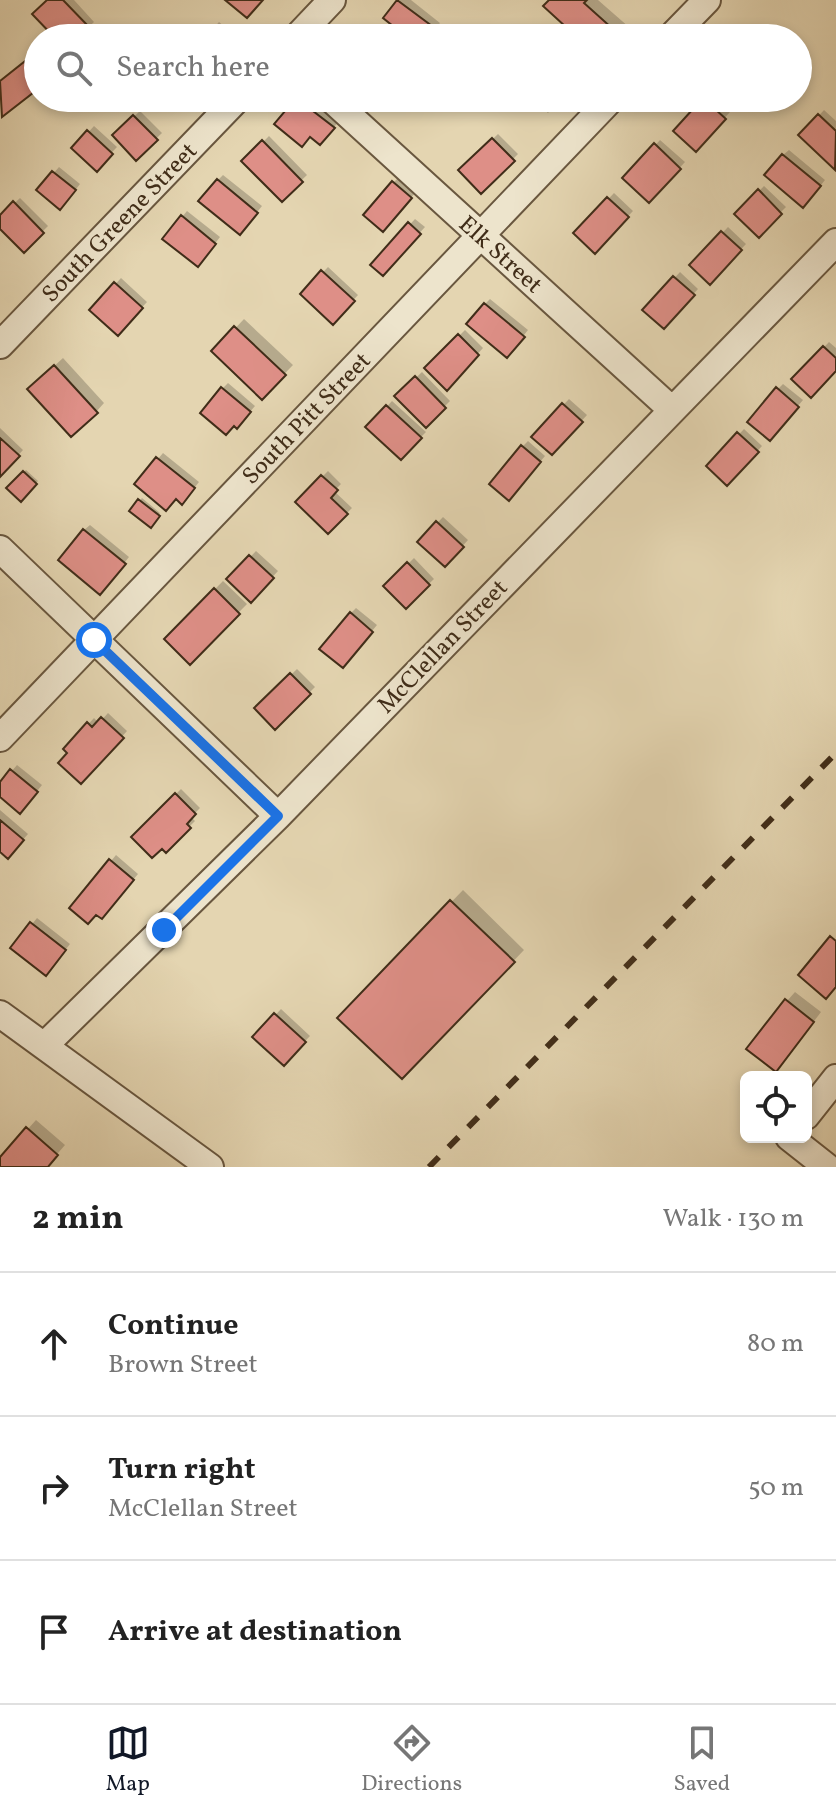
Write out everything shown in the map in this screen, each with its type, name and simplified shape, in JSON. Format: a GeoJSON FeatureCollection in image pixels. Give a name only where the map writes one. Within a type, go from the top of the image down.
{"type":"FeatureCollection","features":[{"type":"Feature","properties":{"kind":"street"},"geometry":{"type":"LineString","coordinates":[[309,24],[332,0]]}},
{"type":"Feature","properties":{"kind":"street"},"geometry":{"type":"LineString","coordinates":[[684,24],[707,0]]}},
{"type":"Feature","properties":{"kind":"street","name":"South Greene Street"},"geometry":{"type":"LineString","coordinates":[[0,345],[225,112]]}},
{"type":"Feature","properties":{"kind":"street","name":"Elk Street"},"geometry":{"type":"LineString","coordinates":[[345,112],[671,409]]}},
{"type":"Feature","properties":{"kind":"street","name":"South Pitt Street"},"geometry":{"type":"LineString","coordinates":[[0,738],[599,112]]}},
{"type":"Feature","properties":{"kind":"street","name":"McClellan Street"},"geometry":{"type":"LineString","coordinates":[[44,1046],[278,816],[836,242]]}},
{"type":"Feature","properties":{"kind":"street"},"geometry":{"type":"LineString","coordinates":[[0,549],[278,816]]}},
{"type":"Feature","properties":{"kind":"street"},"geometry":{"type":"LineString","coordinates":[[0,1014],[210,1167]]}},
{"type":"Feature","properties":{"kind":"street"},"geometry":{"type":"LineString","coordinates":[[812,1108],[836,1078]]}},
{"type":"Feature","properties":{"kind":"street"},"geometry":{"type":"LineString","coordinates":[[795,1143],[827,1167]]}},
{"type":"Feature","properties":{"kind":"building"},"geometry":{"type":"Polygon","coordinates":[[[47,0],[63,0],[86,24],[42,24],[32,14],[47,0]]]}},
{"type":"Feature","properties":{"kind":"building"},"geometry":{"type":"Polygon","coordinates":[[[225,0],[263,0],[247,18],[225,0]]]}},
{"type":"Feature","properties":{"kind":"building"},"geometry":{"type":"Polygon","coordinates":[[[397,0],[429,24],[390,24],[383,18],[397,0]]]}},
{"type":"Feature","properties":{"kind":"building"},"geometry":{"type":"Polygon","coordinates":[[[549,0],[587,0],[584,3],[607,24],[563,24],[543,6],[549,0]]]}},
{"type":"Feature","properties":{"kind":"building"},"geometry":{"type":"Polygon","coordinates":[[[24,62],[24,100],[2,117],[0,81],[24,62]]]}},
{"type":"Feature","properties":{"kind":"building"},"geometry":{"type":"Polygon","coordinates":[[[284,112],[314,112],[335,128],[320,145],[310,137],[302,147],[274,124],[284,112]]]}},
{"type":"Feature","properties":{"kind":"building"},"geometry":{"type":"Polygon","coordinates":[[[690,112],[718,112],[726,119],[696,152],[673,131],[690,112]]]}},
{"type":"Feature","properties":{"kind":"building"},"geometry":{"type":"Polygon","coordinates":[[[818,114],[836,131],[835,170],[798,135],[818,114]]]}},
{"type":"Feature","properties":{"kind":"building"},"geometry":{"type":"Polygon","coordinates":[[[133,115],[158,140],[136,161],[112,135],[133,115]]]}},
{"type":"Feature","properties":{"kind":"building"},"geometry":{"type":"Polygon","coordinates":[[[87,130],[113,154],[97,172],[71,148],[87,130]]]}},
{"type":"Feature","properties":{"kind":"building"},"geometry":{"type":"Polygon","coordinates":[[[492,138],[515,161],[481,194],[458,170],[492,138]]]}},
{"type":"Feature","properties":{"kind":"building"},"geometry":{"type":"Polygon","coordinates":[[[262,140],[303,182],[282,202],[241,161],[262,140]]]}},
{"type":"Feature","properties":{"kind":"building"},"geometry":{"type":"Polygon","coordinates":[[[654,143],[681,169],[649,203],[622,178],[654,143]]]}},
{"type":"Feature","properties":{"kind":"building"},"geometry":{"type":"Polygon","coordinates":[[[782,154],[821,186],[803,208],[764,175],[782,154]]]}},
{"type":"Feature","properties":{"kind":"building"},"geometry":{"type":"Polygon","coordinates":[[[52,171],[76,190],[60,210],[36,190],[52,171]]]}},
{"type":"Feature","properties":{"kind":"building"},"geometry":{"type":"Polygon","coordinates":[[[217,179],[258,213],[240,235],[198,201],[217,179]]]}},
{"type":"Feature","properties":{"kind":"building"},"geometry":{"type":"Polygon","coordinates":[[[392,181],[412,198],[383,232],[363,215],[392,181]]]}},
{"type":"Feature","properties":{"kind":"building"},"geometry":{"type":"Polygon","coordinates":[[[758,189],[782,214],[759,238],[734,214],[758,189]]]}},
{"type":"Feature","properties":{"kind":"building"},"geometry":{"type":"Polygon","coordinates":[[[607,197],[629,217],[595,254],[573,233],[607,197]]]}},
{"type":"Feature","properties":{"kind":"building"},"geometry":{"type":"Polygon","coordinates":[[[13,201],[44,233],[24,253],[0,229],[0,215],[13,201]]]}},
{"type":"Feature","properties":{"kind":"building"},"geometry":{"type":"Polygon","coordinates":[[[181,215],[216,244],[198,267],[162,239],[181,215]]]}},
{"type":"Feature","properties":{"kind":"building"},"geometry":{"type":"Polygon","coordinates":[[[408,222],[421,234],[383,276],[370,265],[408,222]]]}},
{"type":"Feature","properties":{"kind":"building"},"geometry":{"type":"Polygon","coordinates":[[[721,231],[742,250],[710,285],[689,265],[721,231]]]}},
{"type":"Feature","properties":{"kind":"building"},"geometry":{"type":"Polygon","coordinates":[[[321,270],[355,301],[333,325],[300,294],[321,270]]]}},
{"type":"Feature","properties":{"kind":"building"},"geometry":{"type":"Polygon","coordinates":[[[673,276],[695,295],[664,329],[642,310],[673,276]]]}},
{"type":"Feature","properties":{"kind":"building"},"geometry":{"type":"Polygon","coordinates":[[[114,282],[143,308],[118,336],[89,310],[114,282]]]}},
{"type":"Feature","properties":{"kind":"building"},"geometry":{"type":"Polygon","coordinates":[[[484,303],[525,337],[507,358],[466,324],[484,303]]]}},
{"type":"Feature","properties":{"kind":"building"},"geometry":{"type":"Polygon","coordinates":[[[234,326],[286,375],[262,400],[211,351],[234,326]]]}},
{"type":"Feature","properties":{"kind":"building"},"geometry":{"type":"Polygon","coordinates":[[[458,334],[479,355],[447,391],[424,368],[458,334]]]}},
{"type":"Feature","properties":{"kind":"building"},"geometry":{"type":"Polygon","coordinates":[[[823,346],[836,358],[836,371],[811,398],[791,379],[823,346]]]}},
{"type":"Feature","properties":{"kind":"building"},"geometry":{"type":"Polygon","coordinates":[[[54,365],[98,413],[71,437],[27,389],[54,365]]]}},
{"type":"Feature","properties":{"kind":"building"},"geometry":{"type":"Polygon","coordinates":[[[415,376],[446,408],[426,428],[394,396],[415,376]]]}},
{"type":"Feature","properties":{"kind":"building"},"geometry":{"type":"Polygon","coordinates":[[[221,387],[251,412],[237,429],[234,426],[226,435],[200,413],[221,387]]]}},
{"type":"Feature","properties":{"kind":"building"},"geometry":{"type":"Polygon","coordinates":[[[776,387],[799,407],[770,441],[747,422],[776,387]]]}},
{"type":"Feature","properties":{"kind":"building"},"geometry":{"type":"Polygon","coordinates":[[[562,403],[583,422],[552,455],[531,437],[562,403]]]}},
{"type":"Feature","properties":{"kind":"building"},"geometry":{"type":"Polygon","coordinates":[[[386,405],[422,438],[401,460],[365,427],[386,405]]]}},
{"type":"Feature","properties":{"kind":"building"},"geometry":{"type":"Polygon","coordinates":[[[737,432],[759,452],[727,486],[706,466],[737,432]]]}},
{"type":"Feature","properties":{"kind":"building"},"geometry":{"type":"Polygon","coordinates":[[[0,438],[20,456],[0,477],[0,438]]]}},
{"type":"Feature","properties":{"kind":"building"},"geometry":{"type":"Polygon","coordinates":[[[521,445],[541,462],[509,501],[489,484],[521,445]]]}},
{"type":"Feature","properties":{"kind":"building"},"geometry":{"type":"Polygon","coordinates":[[[156,457],[195,488],[182,505],[176,499],[166,511],[134,484],[156,457]]]}},
{"type":"Feature","properties":{"kind":"building"},"geometry":{"type":"Polygon","coordinates":[[[23,471],[37,484],[21,502],[6,488],[23,471]]]}},
{"type":"Feature","properties":{"kind":"building"},"geometry":{"type":"Polygon","coordinates":[[[321,475],[338,490],[331,498],[348,514],[328,534],[295,502],[321,475]]]}},
{"type":"Feature","properties":{"kind":"building"},"geometry":{"type":"Polygon","coordinates":[[[138,499],[160,516],[151,528],[129,511],[138,499]]]}},
{"type":"Feature","properties":{"kind":"building"},"geometry":{"type":"Polygon","coordinates":[[[436,521],[464,547],[445,567],[417,542],[436,521]]]}},
{"type":"Feature","properties":{"kind":"building"},"geometry":{"type":"Polygon","coordinates":[[[83,529],[126,564],[100,595],[58,560],[83,529]]]}},
{"type":"Feature","properties":{"kind":"building"},"geometry":{"type":"Polygon","coordinates":[[[249,555],[274,578],[251,603],[226,579],[249,555]]]}},
{"type":"Feature","properties":{"kind":"building"},"geometry":{"type":"Polygon","coordinates":[[[407,562],[430,585],[406,609],[383,586],[407,562]]]}},
{"type":"Feature","properties":{"kind":"building"},"geometry":{"type":"Polygon","coordinates":[[[214,588],[240,614],[190,665],[164,639],[214,588]]]}},
{"type":"Feature","properties":{"kind":"building"},"geometry":{"type":"Polygon","coordinates":[[[350,612],[373,632],[343,668],[319,649],[350,612]]]}},
{"type":"Feature","properties":{"kind":"building"},"geometry":{"type":"Polygon","coordinates":[[[290,673],[311,694],[275,730],[254,708],[290,673]]]}},
{"type":"Feature","properties":{"kind":"building"},"geometry":{"type":"Polygon","coordinates":[[[101,717],[124,738],[81,784],[58,763],[67,753],[63,749],[87,722],[92,727],[101,717]]]}},
{"type":"Feature","properties":{"kind":"building"},"geometry":{"type":"Polygon","coordinates":[[[10,769],[38,792],[20,814],[0,797],[0,782],[10,769]]]}},
{"type":"Feature","properties":{"kind":"building"},"geometry":{"type":"Polygon","coordinates":[[[175,793],[196,814],[187,824],[191,828],[166,853],[162,849],[152,858],[131,837],[175,793]]]}},
{"type":"Feature","properties":{"kind":"building"},"geometry":{"type":"Polygon","coordinates":[[[0,820],[24,840],[8,859],[0,852],[0,820]]]}},
{"type":"Feature","properties":{"kind":"building"},"geometry":{"type":"Polygon","coordinates":[[[109,859],[134,880],[102,919],[96,915],[88,924],[69,908],[109,859]]]}},
{"type":"Feature","properties":{"kind":"building"},"geometry":{"type":"Polygon","coordinates":[[[450,900],[515,962],[402,1079],[337,1018],[450,900]]]}},
{"type":"Feature","properties":{"kind":"building"},"geometry":{"type":"Polygon","coordinates":[[[30,922],[66,950],[46,976],[10,948],[30,922]]]}},
{"type":"Feature","properties":{"kind":"building"},"geometry":{"type":"Polygon","coordinates":[[[830,936],[836,941],[836,987],[826,999],[798,975],[830,936]]]}},
{"type":"Feature","properties":{"kind":"building"},"geometry":{"type":"Polygon","coordinates":[[[785,999],[814,1022],[777,1071],[746,1049],[785,999]]]}},
{"type":"Feature","properties":{"kind":"building"},"geometry":{"type":"Polygon","coordinates":[[[274,1013],[306,1042],[284,1066],[252,1037],[274,1013]]]}},
{"type":"Feature","properties":{"kind":"building"},"geometry":{"type":"Polygon","coordinates":[[[26,1127],[58,1155],[48,1167],[0,1167],[0,1157],[26,1127]]]}},
{"type":"Feature","properties":{"kind":"railway"},"geometry":{"type":"LineString","coordinates":[[429,1167],[836,753]]}},
{"type":"Feature","properties":{"kind":"route"},"geometry":{"type":"LineString","coordinates":[[94,640],[278,816],[164,930]]}}]}
